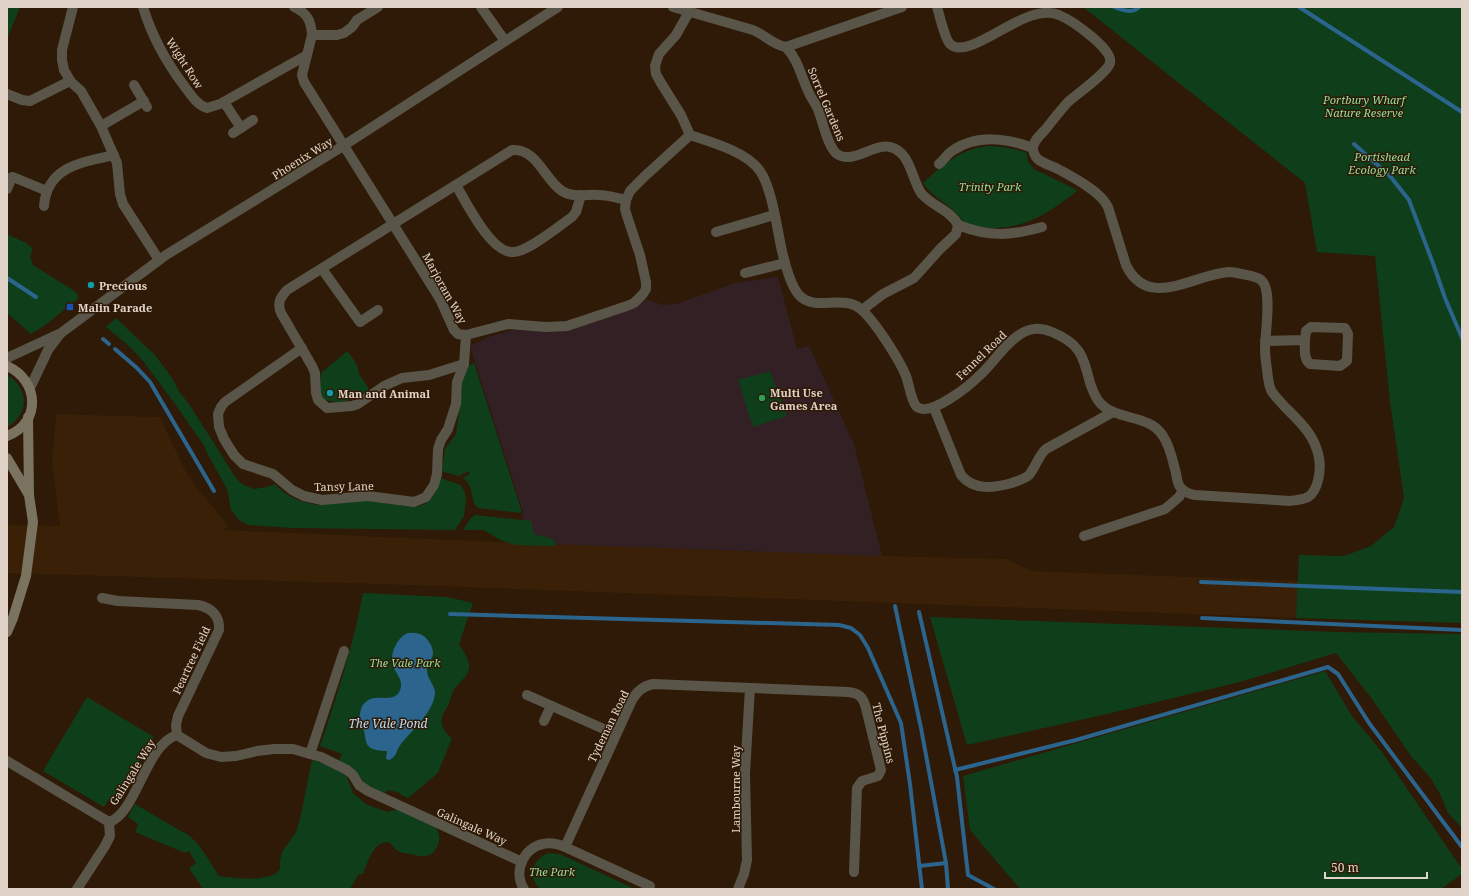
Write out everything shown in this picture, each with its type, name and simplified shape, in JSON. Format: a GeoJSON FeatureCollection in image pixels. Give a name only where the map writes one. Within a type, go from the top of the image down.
{"type":"FeatureCollection","features":[{"type":"Feature","properties":{"kind":"street"},"geometry":{"type":"LineString","coordinates":[[73,7],[62,57],[64,70],[70,81],[81,91],[101,126],[117,163],[120,194],[123,204],[159,260]]}},
{"type":"Feature","properties":{"kind":"street","name":"Wight Row"},"geometry":{"type":"LineString","coordinates":[[143,7],[162,55],[197,102],[202,106],[209,108],[224,102],[307,55]]}},
{"type":"Feature","properties":{"kind":"street"},"geometry":{"type":"LineString","coordinates":[[294,7],[302,11],[308,18],[311,25],[312,35],[337,35],[344,33],[352,27],[357,20],[378,7]]}},
{"type":"Feature","properties":{"kind":"street"},"geometry":{"type":"LineString","coordinates":[[481,7],[504,41]]}},
{"type":"Feature","properties":{"kind":"street","name":"Phoenix Way"},"geometry":{"type":"LineString","coordinates":[[7,358],[61,333],[159,260],[343,146],[558,7]]}},
{"type":"Feature","properties":{"kind":"street"},"geometry":{"type":"LineString","coordinates":[[673,7],[753,30],[760,33],[771,42],[786,47],[902,7]]}},
{"type":"Feature","properties":{"kind":"street"},"geometry":{"type":"LineString","coordinates":[[937,7],[947,39],[952,45],[957,47],[973,45],[1031,16],[1050,13],[1061,16],[1098,41],[1105,49],[1110,61],[1107,69],[1067,104],[1035,140],[1033,148],[1036,157],[1038,160],[1088,187],[1104,201],[1108,207],[1126,265],[1129,272],[1139,283],[1151,287],[1173,287],[1231,272],[1261,280],[1266,286],[1268,295],[1265,341],[1266,366],[1270,388],[1276,398],[1308,431],[1317,451],[1319,472],[1314,490],[1308,497],[1303,499],[1290,501],[1195,495],[1183,490],[1179,497],[1165,509],[1084,536]]}},
{"type":"Feature","properties":{"kind":"street"},"geometry":{"type":"LineString","coordinates":[[689,12],[676,35],[659,54],[655,66],[656,74],[660,83],[680,115],[690,135],[738,154],[760,170],[767,185],[785,263],[794,288],[803,299],[816,303],[844,302],[862,310],[874,324],[898,359],[906,374],[915,404],[921,409],[934,408],[961,475],[964,479],[971,483],[992,488],[1015,482],[1030,474],[1046,450],[1113,412]]}},
{"type":"Feature","properties":{"kind":"street","name":"Marjoram Way"},"geometry":{"type":"LineString","coordinates":[[312,35],[302,75],[304,82],[440,299],[454,330],[458,334],[466,335],[508,324],[546,327],[567,326],[627,306],[639,299],[646,289],[646,282],[640,255],[625,209],[626,200]]}},
{"type":"Feature","properties":{"kind":"street","name":"Sorrel Gardens"},"geometry":{"type":"LineString","coordinates":[[786,47],[796,60],[809,95],[818,110],[831,146],[838,155],[847,157],[854,156],[882,146],[892,147],[902,155],[907,162],[921,194],[956,220],[958,224],[971,230],[994,234],[1017,233],[1042,227]]}},
{"type":"Feature","properties":{"kind":"street"},"geometry":{"type":"LineString","coordinates":[[7,94],[22,100],[30,101],[70,81]]}},
{"type":"Feature","properties":{"kind":"street"},"geometry":{"type":"LineString","coordinates":[[101,126],[146,104],[134,85]]}},
{"type":"Feature","properties":{"kind":"street"},"geometry":{"type":"LineString","coordinates":[[224,102],[237,131],[253,120]]}},
{"type":"Feature","properties":{"kind":"street"},"geometry":{"type":"LineString","coordinates":[[464,364],[429,374],[398,380],[352,406],[327,408],[318,400],[316,393],[315,371],[281,313],[279,301],[287,290],[508,152],[518,150],[530,154],[548,178],[562,191],[581,195],[599,194],[626,200],[628,193],[690,135]]}},
{"type":"Feature","properties":{"kind":"street"},"geometry":{"type":"LineString","coordinates":[[940,164],[954,150],[976,141],[1001,139],[1033,148]]}},
{"type":"Feature","properties":{"kind":"street"},"geometry":{"type":"LineString","coordinates":[[44,206],[47,191],[54,180],[65,169],[80,163],[114,155]]}},
{"type":"Feature","properties":{"kind":"street"},"geometry":{"type":"LineString","coordinates":[[7,189],[13,177],[47,191]]}},
{"type":"Feature","properties":{"kind":"street"},"geometry":{"type":"LineString","coordinates":[[456,185],[476,218],[494,243],[502,250],[513,252],[526,248],[572,217],[576,212],[581,195]]}},
{"type":"Feature","properties":{"kind":"street"},"geometry":{"type":"LineString","coordinates":[[716,232],[774,215]]}},
{"type":"Feature","properties":{"kind":"street"},"geometry":{"type":"LineString","coordinates":[[862,310],[883,294],[914,278],[940,249],[956,234],[958,224]]}},
{"type":"Feature","properties":{"kind":"street"},"geometry":{"type":"LineString","coordinates":[[745,274],[785,263]]}},
{"type":"Feature","properties":{"kind":"street"},"geometry":{"type":"LineString","coordinates":[[322,269],[360,322],[378,310]]}},
{"type":"Feature","properties":{"kind":"street","name":"Fennel Road"},"geometry":{"type":"LineString","coordinates":[[934,408],[948,400],[979,376],[1017,337],[1026,331],[1039,328],[1054,333],[1069,341],[1078,349],[1084,360],[1094,395],[1101,404],[1113,412],[1150,424],[1163,434],[1178,483],[1183,490]]}},
{"type":"Feature","properties":{"kind":"street"},"geometry":{"type":"LineString","coordinates":[[1309,328],[1345,328],[1348,334],[1347,361],[1340,366],[1309,364],[1305,358],[1306,340],[1306,331],[1309,328]]}},
{"type":"Feature","properties":{"kind":"street","name":"Phoenix Way"},"geometry":{"type":"LineString","coordinates":[[30,388],[48,350],[61,333]]}},
{"type":"Feature","properties":{"kind":"street","name":"Tansy Lane"},"geometry":{"type":"LineString","coordinates":[[302,348],[225,402],[221,407],[218,419],[219,427],[224,439],[239,461],[243,464],[273,474],[292,490],[317,500],[368,496],[414,502],[429,494],[434,486],[437,474],[439,444],[448,430],[456,404],[457,382],[464,364],[466,335]]}},
{"type":"Feature","properties":{"kind":"street"},"geometry":{"type":"LineString","coordinates":[[1265,341],[1306,340]]}},
{"type":"Feature","properties":{"kind":"street"},"geometry":{"type":"LineString","coordinates":[[7,366],[16,370],[24,378],[30,388],[32,403],[28,417],[22,427],[13,434],[7,436]]}},
{"type":"Feature","properties":{"kind":"street"},"geometry":{"type":"LineString","coordinates":[[7,632],[26,576],[33,522],[29,495],[28,417]]}},
{"type":"Feature","properties":{"kind":"street"},"geometry":{"type":"LineString","coordinates":[[7,458],[29,495]]}},
{"type":"Feature","properties":{"kind":"street","name":"Peartree Field"},"geometry":{"type":"LineString","coordinates":[[102,598],[118,601],[198,605],[208,608],[217,617],[220,624],[220,630],[178,716],[176,725],[177,735]]}},
{"type":"Feature","properties":{"kind":"street"},"geometry":{"type":"LineString","coordinates":[[310,754],[344,651]]}},
{"type":"Feature","properties":{"kind":"street","name":"Tydeman Road"},"geometry":{"type":"LineString","coordinates":[[565,847],[615,734],[634,696],[639,690],[656,684],[824,691]]}},
{"type":"Feature","properties":{"kind":"street","name":"Lambourne Way"},"geometry":{"type":"LineString","coordinates":[[738,889],[744,874],[747,860],[745,773],[750,688]]}},
{"type":"Feature","properties":{"kind":"street","name":"The Pippins"},"geometry":{"type":"LineString","coordinates":[[824,691],[853,692],[861,697],[866,708],[881,765],[879,775],[875,778],[862,781],[858,788],[854,872]]}},
{"type":"Feature","properties":{"kind":"street"},"geometry":{"type":"LineString","coordinates":[[527,695],[615,734]]}},
{"type":"Feature","properties":{"kind":"street"},"geometry":{"type":"LineString","coordinates":[[544,721],[551,706]]}},
{"type":"Feature","properties":{"kind":"street","name":"Galingale Way"},"geometry":{"type":"LineString","coordinates":[[7,761],[109,822],[115,819],[124,809],[158,750],[170,738],[177,735],[206,753],[221,757],[236,756],[274,749],[293,749],[321,757],[352,774],[358,783],[368,791],[522,862]]}},
{"type":"Feature","properties":{"kind":"street"},"geometry":{"type":"LineString","coordinates":[[77,889],[110,836],[109,822]]}},
{"type":"Feature","properties":{"kind":"street"},"geometry":{"type":"LineString","coordinates":[[524,889],[520,882],[519,875],[522,862],[527,853],[537,846],[549,843],[565,847],[650,886]]}},
{"type":"Feature","properties":{"kind":"shaded area"},"geometry":{"type":"Polygon","coordinates":[[[778,277],[797,349],[809,346],[854,444],[882,556],[524,543],[522,509],[470,346],[491,336],[521,328],[570,330],[629,311],[646,299],[663,305],[676,304],[735,283],[778,277]]]}},
{"type":"Feature","properties":{"kind":"shaded area"},"geometry":{"type":"Polygon","coordinates":[[[56,414],[160,417],[185,470],[195,485],[229,527],[223,530],[524,543],[1007,559],[1032,571],[1462,587],[1462,623],[410,585],[7,573],[7,525],[60,526],[52,464],[56,414]]]}},
{"type":"Feature","properties":{"kind":"green space"},"geometry":{"type":"Polygon","coordinates":[[[7,7],[20,7],[7,39],[7,7]]]}},
{"type":"Feature","properties":{"kind":"green space","name":"Portbury Wharf Nature Reserve"},"geometry":{"type":"Polygon","coordinates":[[[1083,7],[1462,7],[1462,623],[1296,618],[1299,555],[1344,556],[1371,546],[1394,527],[1404,498],[1390,402],[1375,256],[1317,252],[1305,183],[1083,7]]]}},
{"type":"Feature","properties":{"kind":"green space","name":"Trinity Park"},"geometry":{"type":"Polygon","coordinates":[[[988,146],[1003,147],[1026,152],[1028,161],[1034,169],[1077,190],[1049,211],[1021,224],[1001,228],[972,226],[963,221],[953,210],[930,192],[923,183],[945,164],[960,154],[988,146]]]}},
{"type":"Feature","properties":{"kind":"green space"},"geometry":{"type":"Polygon","coordinates":[[[7,234],[26,243],[33,249],[30,256],[33,265],[76,292],[79,298],[44,326],[31,334],[7,313],[7,234]]]}},
{"type":"Feature","properties":{"kind":"green space"},"geometry":{"type":"Polygon","coordinates":[[[116,318],[155,355],[172,378],[180,393],[189,404],[236,478],[242,484],[254,489],[275,484],[279,489],[295,499],[319,505],[365,500],[414,507],[420,506],[429,501],[435,493],[441,478],[461,485],[465,493],[466,500],[464,516],[455,530],[293,528],[248,525],[239,520],[231,510],[227,489],[205,447],[143,361],[130,347],[106,327],[116,318]]]}},
{"type":"Feature","properties":{"kind":"green space"},"geometry":{"type":"Polygon","coordinates":[[[346,352],[349,353],[357,365],[359,374],[368,387],[368,391],[359,397],[341,402],[321,398],[321,373],[346,352]]]}},
{"type":"Feature","properties":{"kind":"green space"},"geometry":{"type":"Polygon","coordinates":[[[474,363],[521,513],[478,508],[475,505],[470,486],[463,478],[470,474],[468,471],[459,476],[444,472],[442,470],[445,449],[456,434],[462,391],[462,377],[468,366],[474,363]]]}},
{"type":"Feature","properties":{"kind":"green space","name":"Multi Use Games Area"},"geometry":{"type":"Polygon","coordinates":[[[770,371],[787,416],[753,427],[738,380],[770,371]]]}},
{"type":"Feature","properties":{"kind":"green space"},"geometry":{"type":"Polygon","coordinates":[[[7,375],[20,387],[24,401],[20,415],[15,422],[7,427],[7,375]]]}},
{"type":"Feature","properties":{"kind":"green space"},"geometry":{"type":"Polygon","coordinates":[[[475,515],[532,521],[532,529],[534,534],[553,539],[555,546],[516,545],[500,540],[484,530],[463,530],[471,518],[475,515]]]}},
{"type":"Feature","properties":{"kind":"green space","name":"The Vale Park"},"geometry":{"type":"Polygon","coordinates":[[[363,593],[447,597],[473,603],[459,644],[468,659],[469,669],[453,691],[450,702],[442,717],[443,728],[452,738],[438,773],[408,798],[400,793],[388,790],[384,794],[366,785],[357,773],[339,760],[342,754],[320,746],[344,671],[363,593]]]}},
{"type":"Feature","properties":{"kind":"green space"},"geometry":{"type":"Polygon","coordinates":[[[930,617],[1337,632],[1462,634],[1462,828],[1448,813],[1441,796],[1430,777],[1411,756],[1372,699],[1336,653],[1240,682],[1107,714],[967,745],[930,617]]]}},
{"type":"Feature","properties":{"kind":"green space"},"geometry":{"type":"Polygon","coordinates":[[[1325,671],[1352,716],[1382,752],[1462,869],[1462,874],[1441,889],[1020,889],[970,830],[963,776],[1325,671]]]}},
{"type":"Feature","properties":{"kind":"green space"},"geometry":{"type":"Polygon","coordinates":[[[87,697],[154,737],[115,802],[109,799],[104,807],[43,771],[87,697]]]}},
{"type":"Feature","properties":{"kind":"green space"},"geometry":{"type":"Polygon","coordinates":[[[312,760],[326,764],[346,775],[353,793],[366,804],[388,812],[397,809],[435,826],[439,837],[439,842],[436,849],[427,856],[414,855],[399,852],[392,845],[386,842],[383,843],[373,851],[363,874],[359,874],[350,889],[203,889],[189,868],[196,863],[189,851],[185,853],[135,832],[138,824],[128,817],[135,804],[187,834],[203,850],[219,876],[233,878],[260,878],[269,876],[280,869],[282,852],[296,832],[312,760]]]}},
{"type":"Feature","properties":{"kind":"green space","name":"The Park"},"geometry":{"type":"Polygon","coordinates":[[[548,853],[560,854],[635,889],[541,889],[536,884],[532,874],[538,860],[548,853]]]}},
{"type":"Feature","properties":{"kind":"water","name":"The Vale Pond"},"geometry":{"type":"Polygon","coordinates":[[[408,633],[422,635],[427,639],[433,650],[432,658],[427,671],[428,677],[434,687],[434,700],[427,714],[399,746],[394,757],[389,760],[386,759],[387,751],[372,749],[368,746],[359,720],[362,707],[368,700],[373,698],[390,698],[398,693],[401,687],[401,681],[393,667],[392,657],[397,642],[408,633]]]}},
{"type":"Feature","properties":{"kind":"waterway"},"geometry":{"type":"LineString","coordinates":[[1114,7],[1131,11],[1139,7]]}},
{"type":"Feature","properties":{"kind":"waterway"},"geometry":{"type":"LineString","coordinates":[[1299,7],[1462,112]]}},
{"type":"Feature","properties":{"kind":"waterway"},"geometry":{"type":"LineString","coordinates":[[1354,144],[1390,176],[1409,200],[1445,298],[1462,338]]}},
{"type":"Feature","properties":{"kind":"waterway"},"geometry":{"type":"LineString","coordinates":[[7,278],[36,297]]}},
{"type":"Feature","properties":{"kind":"waterway"},"geometry":{"type":"LineString","coordinates":[[103,339],[109,344]]}},
{"type":"Feature","properties":{"kind":"waterway"},"geometry":{"type":"LineString","coordinates":[[115,349],[137,368],[150,382],[214,491]]}},
{"type":"Feature","properties":{"kind":"waterway"},"geometry":{"type":"LineString","coordinates":[[1201,582],[1462,592]]}},
{"type":"Feature","properties":{"kind":"waterway"},"geometry":{"type":"LineString","coordinates":[[895,606],[921,728],[946,863],[948,889]]}},
{"type":"Feature","properties":{"kind":"waterway"},"geometry":{"type":"LineString","coordinates":[[919,612],[957,777],[968,875],[994,889]]}},
{"type":"Feature","properties":{"kind":"waterway"},"geometry":{"type":"LineString","coordinates":[[450,614],[839,625],[851,628],[860,635],[868,648],[901,723],[910,784],[922,889]]}},
{"type":"Feature","properties":{"kind":"waterway"},"geometry":{"type":"LineString","coordinates":[[1202,618],[1462,630]]}},
{"type":"Feature","properties":{"kind":"waterway"},"geometry":{"type":"LineString","coordinates":[[955,770],[1076,740],[1328,667],[1338,674],[1369,723],[1462,847]]}},
{"type":"Feature","properties":{"kind":"waterway"},"geometry":{"type":"LineString","coordinates":[[919,866],[946,863]]}},
{"type":"Feature","properties":{"kind":"place","name":"Precious"},"geometry":{"type":"Point","coordinates":[91,285]}},
{"type":"Feature","properties":{"kind":"place","name":"Malin Parade"},"geometry":{"type":"Point","coordinates":[70,307]}},
{"type":"Feature","properties":{"kind":"place","name":"Man and Animal"},"geometry":{"type":"Point","coordinates":[330,393]}},
{"type":"Feature","properties":{"kind":"place","name":"Multi Use Games Area"},"geometry":{"type":"Point","coordinates":[762,398]}},
{"type":"Feature","properties":{"kind":"park label","name":"Portishead Ecology Park"},"geometry":{"type":"Point","coordinates":[1382,162]}}]}
